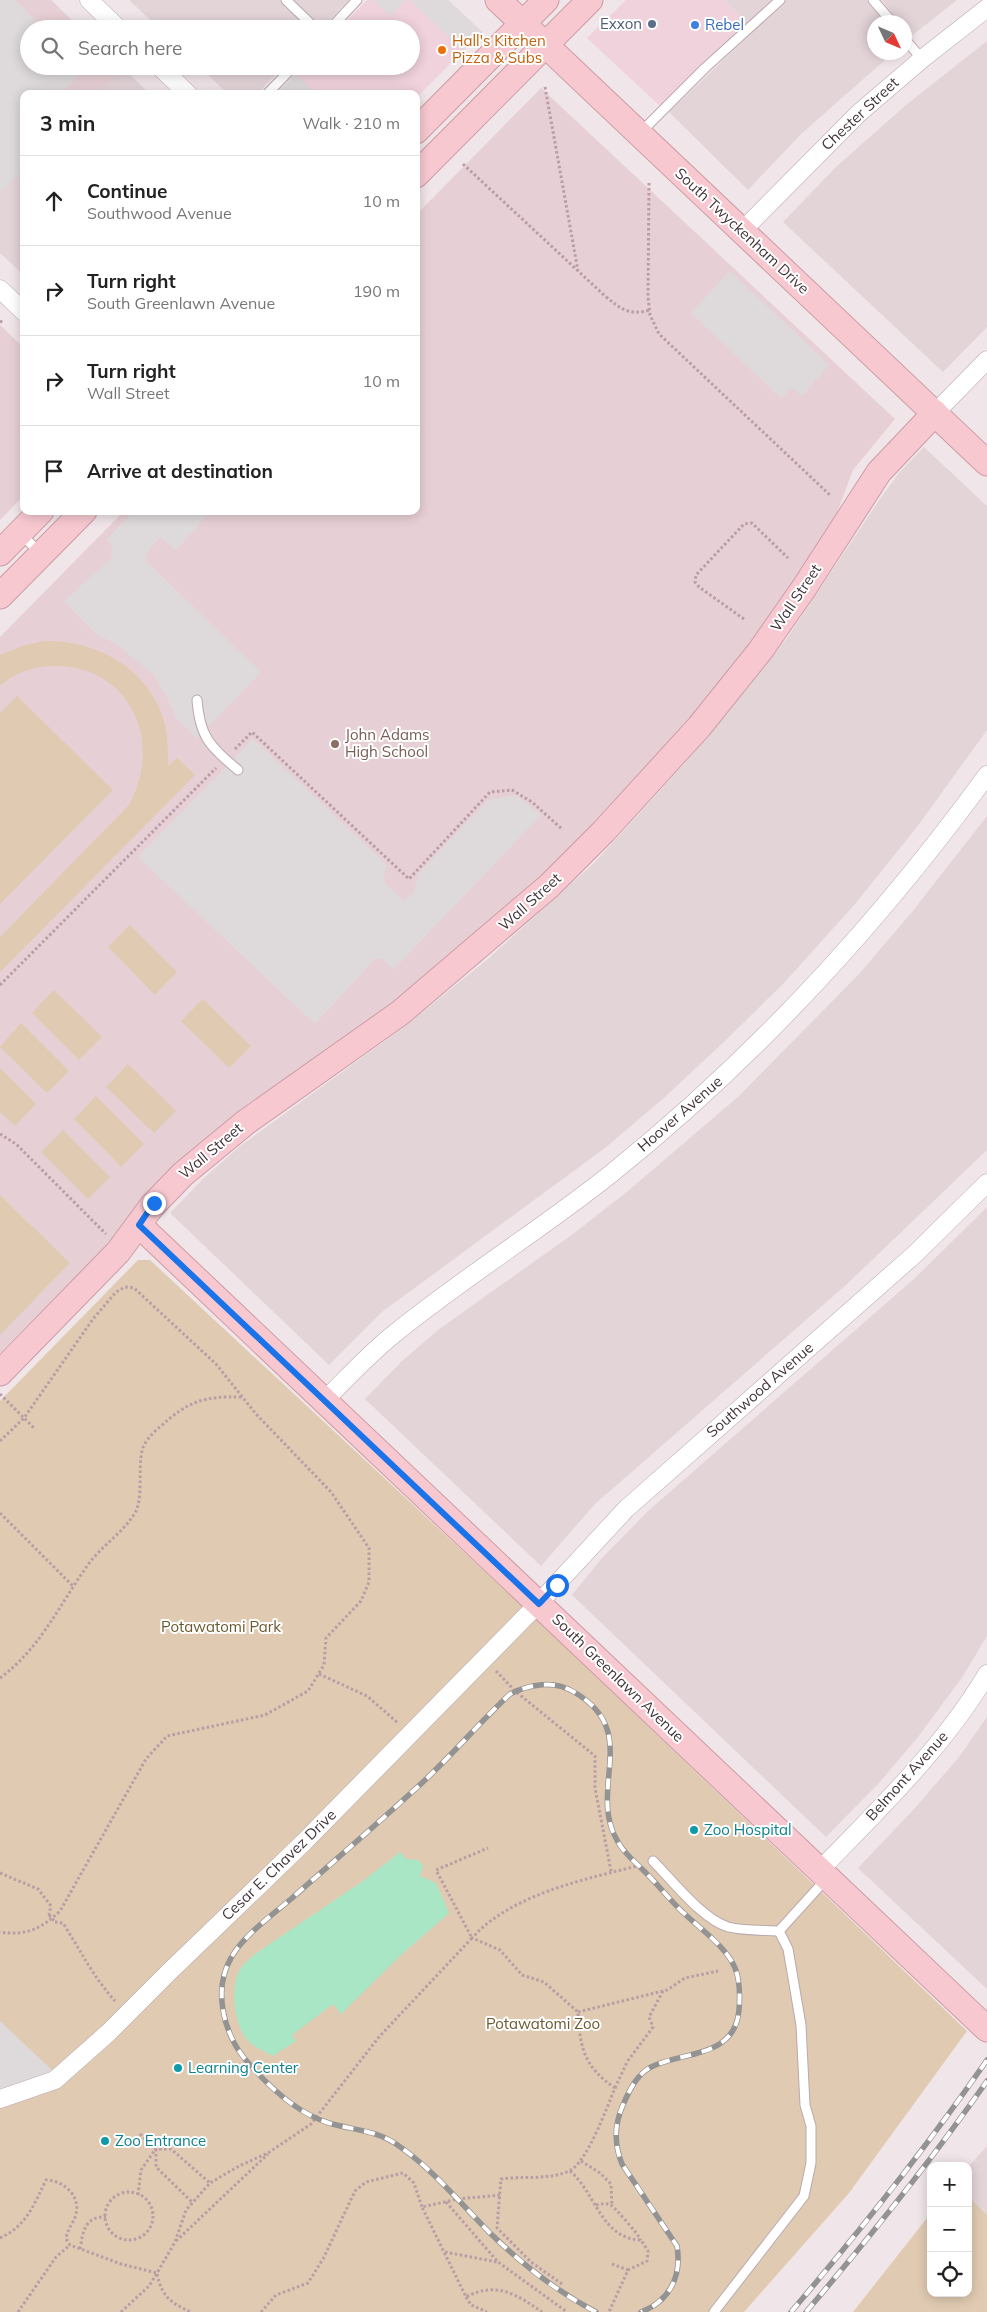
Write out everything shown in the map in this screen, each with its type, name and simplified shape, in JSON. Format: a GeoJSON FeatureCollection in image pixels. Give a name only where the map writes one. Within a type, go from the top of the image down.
{"type":"FeatureCollection","features":[{"type":"Feature","properties":{"kind":"street"},"geometry":{"type":"LineString","coordinates":[[89,0],[110,20]]}},
{"type":"Feature","properties":{"kind":"street","name":"South Twyckenham Drive"},"geometry":{"type":"LineString","coordinates":[[498,0],[987,463]]}},
{"type":"Feature","properties":{"kind":"street"},"geometry":{"type":"LineString","coordinates":[[420,127],[546,0]]}},
{"type":"Feature","properties":{"kind":"street"},"geometry":{"type":"LineString","coordinates":[[420,171],[590,0]]}},
{"type":"Feature","properties":{"kind":"street","name":"Chester Street"},"geometry":{"type":"LineString","coordinates":[[742,231],[832,139],[922,59],[987,8]]}},
{"type":"Feature","properties":{"kind":"street"},"geometry":{"type":"LineString","coordinates":[[168,75],[184,90]]}},
{"type":"Feature","properties":{"kind":"street"},"geometry":{"type":"LineString","coordinates":[[0,289],[20,308]]}},
{"type":"Feature","properties":{"kind":"street","name":"Wall Street"},"geometry":{"type":"LineString","coordinates":[[0,1373],[121,1248],[152,1206],[183,1174],[246,1122],[400,1013],[549,886],[604,832],[700,727],[760,651],[804,588],[879,472],[987,360]]}},
{"type":"Feature","properties":{"kind":"street"},"geometry":{"type":"LineString","coordinates":[[0,553],[37,515]]}},
{"type":"Feature","properties":{"kind":"street"},"geometry":{"type":"LineString","coordinates":[[0,596],[80,515]]}},
{"type":"Feature","properties":{"kind":"street","name":"Hoover Avenue"},"geometry":{"type":"LineString","coordinates":[[324,1401],[392,1336],[612,1172],[732,1068],[846,951],[930,851],[987,775]]}},
{"type":"Feature","properties":{"kind":"street","name":"Southwood Avenue"},"geometry":{"type":"LineString","coordinates":[[539,1604],[626,1509],[907,1260],[987,1183]]}},
{"type":"Feature","properties":{"kind":"street","name":"South Greenlawn Avenue"},"geometry":{"type":"LineString","coordinates":[[139,1225],[987,2029]]}},
{"type":"Feature","properties":{"kind":"street","name":"Cesar E. Chavez Drive"},"geometry":{"type":"LineString","coordinates":[[0,2099],[55,2080],[127,2015],[304,1842],[539,1604]]}},
{"type":"Feature","properties":{"kind":"street","name":"Belmont Avenue"},"geometry":{"type":"LineString","coordinates":[[823,1874],[929,1753],[959,1716],[987,1674]]}},
{"type":"Feature","properties":{"kind":"lane"},"geometry":{"type":"LineString","coordinates":[[286,0],[307,20]]}},
{"type":"Feature","properties":{"kind":"lane"},"geometry":{"type":"LineString","coordinates":[[339,20],[358,0]]}},
{"type":"Feature","properties":{"kind":"lane"},"geometry":{"type":"LineString","coordinates":[[639,134],[705,68],[780,0]]}},
{"type":"Feature","properties":{"kind":"lane"},"geometry":{"type":"LineString","coordinates":[[873,0],[886,15]]}},
{"type":"Feature","properties":{"kind":"lane"},"geometry":{"type":"LineString","coordinates":[[912,47],[922,59]]}},
{"type":"Feature","properties":{"kind":"lane"},"geometry":{"type":"LineString","coordinates":[[271,90],[285,75]]}},
{"type":"Feature","properties":{"kind":"lane"},"geometry":{"type":"LineString","coordinates":[[20,533],[42,554]]}},
{"type":"Feature","properties":{"kind":"lane"},"geometry":{"type":"LineString","coordinates":[[197,700],[199,719],[204,737],[238,770]]}},
{"type":"Feature","properties":{"kind":"lane"},"geometry":{"type":"LineString","coordinates":[[653,1861],[716,1921],[729,1927],[779,1931]]}},
{"type":"Feature","properties":{"kind":"lane"},"geometry":{"type":"LineString","coordinates":[[779,1931],[823,1874]]}},
{"type":"Feature","properties":{"kind":"lane"},"geometry":{"type":"LineString","coordinates":[[714,2312],[804,2196],[812,2163],[811,2126],[805,2106],[801,2025],[788,1949],[779,1931]]}},
{"type":"Feature","properties":{"kind":"path"},"geometry":{"type":"LineString","coordinates":[[545,87],[578,271]]}},
{"type":"Feature","properties":{"kind":"path"},"geometry":{"type":"LineString","coordinates":[[463,164],[578,271],[623,310],[638,314],[650,310]]}},
{"type":"Feature","properties":{"kind":"path"},"geometry":{"type":"LineString","coordinates":[[649,184],[648,297],[650,310],[659,334],[830,496]]}},
{"type":"Feature","properties":{"kind":"path"},"geometry":{"type":"LineString","coordinates":[[744,619],[699,587],[695,582],[696,574],[744,524],[752,523],[788,558]]}},
{"type":"Feature","properties":{"kind":"path"},"geometry":{"type":"LineString","coordinates":[[0,986],[252,732],[408,879],[490,792],[512,790],[532,802],[563,830]]}},
{"type":"Feature","properties":{"kind":"path"},"geometry":{"type":"LineString","coordinates":[[0,1134],[16,1144],[121,1248]]}},
{"type":"Feature","properties":{"kind":"path"},"geometry":{"type":"LineString","coordinates":[[0,1441],[24,1418],[94,1319],[116,1292],[125,1287],[134,1288],[216,1364],[242,1396],[330,1492],[369,1548],[369,1582],[361,1602],[326,1638],[324,1664],[308,1691],[264,1715],[167,1736],[146,1759],[113,1821],[60,1911],[49,1922],[23,1934],[0,1932]]}},
{"type":"Feature","properties":{"kind":"path"},"geometry":{"type":"LineString","coordinates":[[0,1394],[35,1429]]}},
{"type":"Feature","properties":{"kind":"path"},"geometry":{"type":"LineString","coordinates":[[0,1678],[36,1646],[73,1586],[92,1560],[130,1520],[137,1509],[142,1449],[154,1432],[175,1413],[195,1401],[214,1396],[242,1396]]}},
{"type":"Feature","properties":{"kind":"path"},"geometry":{"type":"LineString","coordinates":[[0,1513],[73,1586]]}},
{"type":"Feature","properties":{"kind":"path"},"geometry":{"type":"LineString","coordinates":[[485,1659],[515,1691],[595,1756],[595,1788],[612,1871]]}},
{"type":"Feature","properties":{"kind":"path"},"geometry":{"type":"LineString","coordinates":[[319,1674],[367,1696],[410,1735]]}},
{"type":"Feature","properties":{"kind":"path"},"geometry":{"type":"LineString","coordinates":[[488,1848],[436,1870],[472,1938],[500,1950],[522,1975],[544,1982],[578,2012],[582,2051],[595,2070],[615,2088]]}},
{"type":"Feature","properties":{"kind":"path"},"geometry":{"type":"LineString","coordinates":[[175,2242],[268,2153],[311,2124],[379,2037],[481,1929],[518,1905],[571,1883],[653,1861]]}},
{"type":"Feature","properties":{"kind":"path"},"geometry":{"type":"LineString","coordinates":[[0,1874],[38,1889],[51,1906],[49,1915],[55,1922],[63,1923],[86,1959],[98,1983],[127,2015]]}},
{"type":"Feature","properties":{"kind":"path"},"geometry":{"type":"LineString","coordinates":[[578,2012],[663,1991],[685,1978],[718,1971]]}},
{"type":"Feature","properties":{"kind":"path"},"geometry":{"type":"LineString","coordinates":[[562,2284],[531,2262],[497,2228],[501,2179],[550,2176],[570,2171],[581,2161],[627,2062],[653,2027],[649,2018],[663,1991]]}},
{"type":"Feature","properties":{"kind":"path"},"geometry":{"type":"LineString","coordinates":[[140,2134],[156,2149],[171,2149],[210,2183]]}},
{"type":"Feature","properties":{"kind":"path"},"geometry":{"type":"LineString","coordinates":[[138,2195],[141,2170],[156,2149]]}},
{"type":"Feature","properties":{"kind":"path"},"geometry":{"type":"LineString","coordinates":[[156,2149],[156,2167],[192,2202]]}},
{"type":"Feature","properties":{"kind":"path"},"geometry":{"type":"LineString","coordinates":[[121,2312],[149,2286],[157,2274],[175,2242],[186,2210],[192,2202],[210,2183],[238,2166],[268,2153]]}},
{"type":"Feature","properties":{"kind":"path"},"geometry":{"type":"LineString","coordinates":[[581,2161],[600,2173],[611,2184],[612,2206]]}},
{"type":"Feature","properties":{"kind":"path"},"geometry":{"type":"LineString","coordinates":[[570,2171],[580,2179],[603,2220],[625,2237],[641,2240]]}},
{"type":"Feature","properties":{"kind":"path"},"geometry":{"type":"LineString","coordinates":[[261,2312],[276,2295],[308,2283],[323,2259],[355,2191],[366,2182],[390,2174],[403,2173],[414,2182],[422,2207],[470,2306],[487,2312]]}},
{"type":"Feature","properties":{"kind":"path"},"geometry":{"type":"LineString","coordinates":[[0,2238],[11,2233],[23,2222],[36,2203],[46,2180],[57,2180],[69,2189],[75,2199],[77,2210],[75,2220],[67,2230],[66,2239],[70,2245],[121,2264],[157,2274]]}},
{"type":"Feature","properties":{"kind":"path"},"geometry":{"type":"LineString","coordinates":[[126,2193],[138,2195],[147,2201],[153,2216],[152,2224],[142,2237],[134,2240],[120,2238],[109,2228],[106,2217],[108,2206],[118,2195],[126,2193]]}},
{"type":"Feature","properties":{"kind":"path"},"geometry":{"type":"LineString","coordinates":[[422,2207],[445,2202],[500,2196]]}},
{"type":"Feature","properties":{"kind":"path"},"geometry":{"type":"LineString","coordinates":[[445,2202],[498,2262],[567,2312]]}},
{"type":"Feature","properties":{"kind":"path"},"geometry":{"type":"LineString","coordinates":[[596,2205],[607,2204],[612,2206],[626,2223],[638,2233],[648,2251],[647,2261],[628,2270],[609,2312]]}},
{"type":"Feature","properties":{"kind":"path"},"geometry":{"type":"LineString","coordinates":[[80,2249],[85,2227],[90,2219],[97,2216],[106,2217]]}},
{"type":"Feature","properties":{"kind":"path"},"geometry":{"type":"LineString","coordinates":[[18,2312],[56,2257],[70,2245]]}},
{"type":"Feature","properties":{"kind":"path"},"geometry":{"type":"LineString","coordinates":[[445,2252],[498,2262]]}},
{"type":"Feature","properties":{"kind":"path"},"geometry":{"type":"LineString","coordinates":[[612,2264],[628,2270]]}},
{"type":"Feature","properties":{"kind":"path"},"geometry":{"type":"LineString","coordinates":[[157,2274],[160,2286],[171,2302],[191,2312]]}},
{"type":"Feature","properties":{"kind":"path"},"geometry":{"type":"LineString","coordinates":[[466,2296],[480,2290],[505,2291],[542,2312]]}},
{"type":"Feature","properties":{"kind":"shaded area"},"geometry":{"type":"Polygon","coordinates":[[[0,0],[51,0],[72,20],[20,20],[20,75],[116,75],[102,90],[20,90],[20,175],[0,196],[0,0]]]}},
{"type":"Feature","properties":{"kind":"shaded area"},"geometry":{"type":"Polygon","coordinates":[[[0,0],[15,0],[36,20],[20,20],[20,75],[79,75],[65,90],[20,90],[20,173],[0,194],[0,0]]]}},
{"type":"Feature","properties":{"kind":"shaded area"},"geometry":{"type":"Polygon","coordinates":[[[129,0],[349,0],[330,20],[150,20],[129,0]]]}},
{"type":"Feature","properties":{"kind":"shaded area"},"geometry":{"type":"Polygon","coordinates":[[[367,0],[448,0],[482,32],[420,94],[420,90],[280,90],[294,75],[420,75],[420,20],[348,20],[367,0]]]}},
{"type":"Feature","properties":{"kind":"shaded area"},"geometry":{"type":"Polygon","coordinates":[[[373,0],[405,0],[390,16],[373,0]]]}},
{"type":"Feature","properties":{"kind":"shaded area"},"geometry":{"type":"Polygon","coordinates":[[[410,0],[448,0],[482,32],[463,51],[410,0]]]}},
{"type":"Feature","properties":{"kind":"shaded area"},"geometry":{"type":"Polygon","coordinates":[[[626,0],[724,0],[747,23],[660,106],[587,38],[626,0]]]}},
{"type":"Feature","properties":{"kind":"shaded area"},"geometry":{"type":"Polygon","coordinates":[[[724,0],[773,0],[747,23],[724,0]]]}},
{"type":"Feature","properties":{"kind":"shaded area"},"geometry":{"type":"Polygon","coordinates":[[[786,0],[866,0],[879,15],[867,15],[867,60],[885,60],[801,134],[748,190],[669,112],[786,0]]]}},
{"type":"Feature","properties":{"kind":"shaded area"},"geometry":{"type":"Polygon","coordinates":[[[882,0],[957,0],[912,35],[912,15],[894,15],[882,0]]]}},
{"type":"Feature","properties":{"kind":"shaded area"},"geometry":{"type":"Polygon","coordinates":[[[987,41],[987,327],[943,372],[783,222],[837,166],[906,105],[987,41]]]}},
{"type":"Feature","properties":{"kind":"shaded area"},"geometry":{"type":"Polygon","coordinates":[[[116,75],[130,75],[146,90],[102,90],[116,75]]]}},
{"type":"Feature","properties":{"kind":"shaded area"},"geometry":{"type":"Polygon","coordinates":[[[208,75],[275,75],[261,90],[224,90],[208,75]]]}},
{"type":"Feature","properties":{"kind":"shaded area"},"geometry":{"type":"Polygon","coordinates":[[[297,75],[312,90],[280,90],[297,75]]]}},
{"type":"Feature","properties":{"kind":"shaded area","name":"John Adams High School"},"geometry":{"type":"Polygon","coordinates":[[[541,88],[895,419],[853,470],[832,526],[777,609],[691,720],[547,875],[469,943],[148,1196],[100,1252],[0,1353],[0,637],[120,515],[420,515],[420,211],[541,88]]]}},
{"type":"Feature","properties":{"kind":"shaded area"},"geometry":{"type":"Polygon","coordinates":[[[20,175],[20,271],[0,253],[0,196],[20,175]]]}},
{"type":"Feature","properties":{"kind":"shaded area"},"geometry":{"type":"Polygon","coordinates":[[[730,271],[829,365],[802,396],[794,389],[791,389],[781,398],[691,313],[730,271]]]}},
{"type":"Feature","properties":{"kind":"shaded area"},"geometry":{"type":"Polygon","coordinates":[[[0,325],[20,344],[20,499],[0,520],[0,325]]]}},
{"type":"Feature","properties":{"kind":"shaded area"},"geometry":{"type":"Polygon","coordinates":[[[924,447],[987,506],[987,730],[917,827],[855,904],[784,983],[728,1038],[665,1097],[605,1148],[382,1312],[329,1365],[170,1213],[203,1179],[239,1147],[404,1027],[489,958],[594,863],[686,762],[787,638],[882,496],[899,473],[924,447]]]}},
{"type":"Feature","properties":{"kind":"shaded area"},"geometry":{"type":"Polygon","coordinates":[[[130,515],[207,515],[176,550],[160,537],[146,553],[147,562],[261,672],[197,738],[176,718],[165,693],[153,674],[116,644],[95,633],[64,601],[111,559],[113,548],[107,539],[130,515]]]}},
{"type":"Feature","properties":{"kind":"shaded area"},"geometry":{"type":"Polygon","coordinates":[[[253,739],[387,865],[384,874],[385,883],[403,901],[413,893],[419,873],[488,800],[516,795],[541,815],[394,969],[383,959],[375,959],[315,1024],[138,857],[253,739]]]}},
{"type":"Feature","properties":{"kind":"shaded area"},"geometry":{"type":"Polygon","coordinates":[[[987,816],[987,1150],[846,1285],[595,1504],[541,1566],[365,1399],[401,1362],[438,1330],[573,1234],[628,1191],[739,1096],[859,974],[912,912],[987,816]]]}},
{"type":"Feature","properties":{"kind":"shaded area"},"geometry":{"type":"Polygon","coordinates":[[[987,1207],[987,1636],[963,1676],[918,1737],[879,1783],[826,1837],[572,1595],[602,1558],[647,1512],[915,1278],[987,1207]]]}},
{"type":"Feature","properties":{"kind":"shaded area"},"geometry":{"type":"Polygon","coordinates":[[[987,1717],[987,1989],[858,1868],[915,1808],[959,1757],[987,1717]]]}},
{"type":"Feature","properties":{"kind":"shaded area"},"geometry":{"type":"Polygon","coordinates":[[[400,1852],[406,1859],[418,1860],[423,1866],[420,1876],[436,1883],[449,1913],[401,1955],[341,2014],[333,2004],[292,2035],[296,2041],[273,2056],[249,2042],[240,2026],[235,2006],[235,1985],[237,1975],[242,1966],[255,1954],[363,1881],[400,1852]]]}},
{"type":"Feature","properties":{"kind":"shaded area"},"geometry":{"type":"Polygon","coordinates":[[[0,2021],[53,2071],[0,2099],[0,2021]]]}},
{"type":"Feature","properties":{"kind":"shaded area"},"geometry":{"type":"Polygon","coordinates":[[[987,2146],[987,2215],[972,2200],[972,2163],[987,2146]]]}},
{"type":"Feature","properties":{"kind":"green space"},"geometry":{"type":"Polygon","coordinates":[[[44,641],[64,642],[102,652],[134,673],[158,705],[165,724],[168,766],[177,758],[195,775],[0,972],[0,937],[129,805],[139,781],[143,756],[141,733],[133,711],[120,693],[102,678],[80,669],[46,666],[18,674],[0,686],[0,655],[25,645],[44,641]]]}},
{"type":"Feature","properties":{"kind":"green space"},"geometry":{"type":"Polygon","coordinates":[[[17,696],[113,790],[0,904],[0,713],[17,696]]]}},
{"type":"Feature","properties":{"kind":"green space"},"geometry":{"type":"Polygon","coordinates":[[[130,925],[177,972],[155,995],[108,947],[130,925]]]}},
{"type":"Feature","properties":{"kind":"green space"},"geometry":{"type":"Polygon","coordinates":[[[54,990],[102,1037],[79,1060],[32,1013],[54,990]]]}},
{"type":"Feature","properties":{"kind":"green space"},"geometry":{"type":"Polygon","coordinates":[[[203,999],[251,1046],[229,1068],[181,1021],[203,999]]]}},
{"type":"Feature","properties":{"kind":"green space"},"geometry":{"type":"Polygon","coordinates":[[[21,1023],[69,1071],[47,1093],[0,1047],[21,1023]]]}},
{"type":"Feature","properties":{"kind":"green space"},"geometry":{"type":"Polygon","coordinates":[[[128,1064],[176,1111],[154,1133],[106,1087],[128,1064]]]}},
{"type":"Feature","properties":{"kind":"green space"},"geometry":{"type":"Polygon","coordinates":[[[0,1068],[36,1104],[15,1126],[0,1112],[0,1068]]]}},
{"type":"Feature","properties":{"kind":"green space"},"geometry":{"type":"Polygon","coordinates":[[[96,1096],[144,1144],[121,1167],[74,1119],[96,1096]]]}},
{"type":"Feature","properties":{"kind":"green space"},"geometry":{"type":"Polygon","coordinates":[[[63,1130],[110,1177],[88,1199],[41,1152],[63,1130]]]}},
{"type":"Feature","properties":{"kind":"green space"},"geometry":{"type":"Polygon","coordinates":[[[0,1195],[70,1263],[0,1335],[0,1195]]]}},
{"type":"Feature","properties":{"kind":"green space","name":"Potawatomi Zoo"},"geometry":{"type":"Polygon","coordinates":[[[138,1260],[150,1260],[539,1622],[967,2031],[849,2193],[744,2312],[0,2312],[0,1401],[138,1260]]]}},
{"type":"Feature","properties":{"kind":"green space"},"geometry":{"type":"Polygon","coordinates":[[[972,2200],[987,2215],[987,2312],[853,2312],[927,2218],[927,2297],[972,2297],[972,2200]]]}},
{"type":"Feature","properties":{"kind":"railway"},"geometry":{"type":"LineString","coordinates":[[596,2312],[540,2277],[491,2234],[434,2175],[396,2144],[372,2133],[329,2123],[305,2112],[283,2097],[254,2069],[237,2048],[226,2023],[223,2010],[222,1983],[226,1970],[236,1950],[250,1934],[424,1781],[510,1694],[542,1685],[566,1688],[594,1708],[605,1725],[610,1743],[607,1802],[610,1822],[618,1842],[677,1906],[714,1940],[731,1961],[737,1973],[739,1983],[739,2010],[735,2026],[728,2037],[718,2045],[706,2050],[664,2062],[646,2070],[634,2083],[620,2112],[616,2142],[622,2164],[677,2246],[678,2267],[672,2286],[660,2301],[641,2312]]}},
{"type":"Feature","properties":{"kind":"railway"},"geometry":{"type":"LineString","coordinates":[[791,2312],[892,2189],[987,2060]]}},
{"type":"Feature","properties":{"kind":"railway"},"geometry":{"type":"LineString","coordinates":[[806,2312],[900,2198],[987,2081]]}},
{"type":"Feature","properties":{"kind":"place","name":"Exxon"},"geometry":{"type":"Point","coordinates":[652,24]}},
{"type":"Feature","properties":{"kind":"place","name":"Rebel"},"geometry":{"type":"Point","coordinates":[695,25]}},
{"type":"Feature","properties":{"kind":"place","name":"Hall's Kitchen Pizza & Subs"},"geometry":{"type":"Point","coordinates":[442,50]}},
{"type":"Feature","properties":{"kind":"place","name":"John Adams High School"},"geometry":{"type":"Point","coordinates":[335,744]}},
{"type":"Feature","properties":{"kind":"place","name":"Zoo Hospital"},"geometry":{"type":"Point","coordinates":[694,1830]}},
{"type":"Feature","properties":{"kind":"place","name":"Learning Center"},"geometry":{"type":"Point","coordinates":[178,2068]}},
{"type":"Feature","properties":{"kind":"place","name":"Zoo Entrance"},"geometry":{"type":"Point","coordinates":[105,2141]}},
{"type":"Feature","properties":{"kind":"route"},"geometry":{"type":"LineString","coordinates":[[154,1203],[139,1225],[324,1401],[539,1604],[557,1585]]}},
{"type":"Feature","properties":{"kind":"park label","name":"Potawatomi Park"},"geometry":{"type":"Point","coordinates":[221,1627]}}]}
